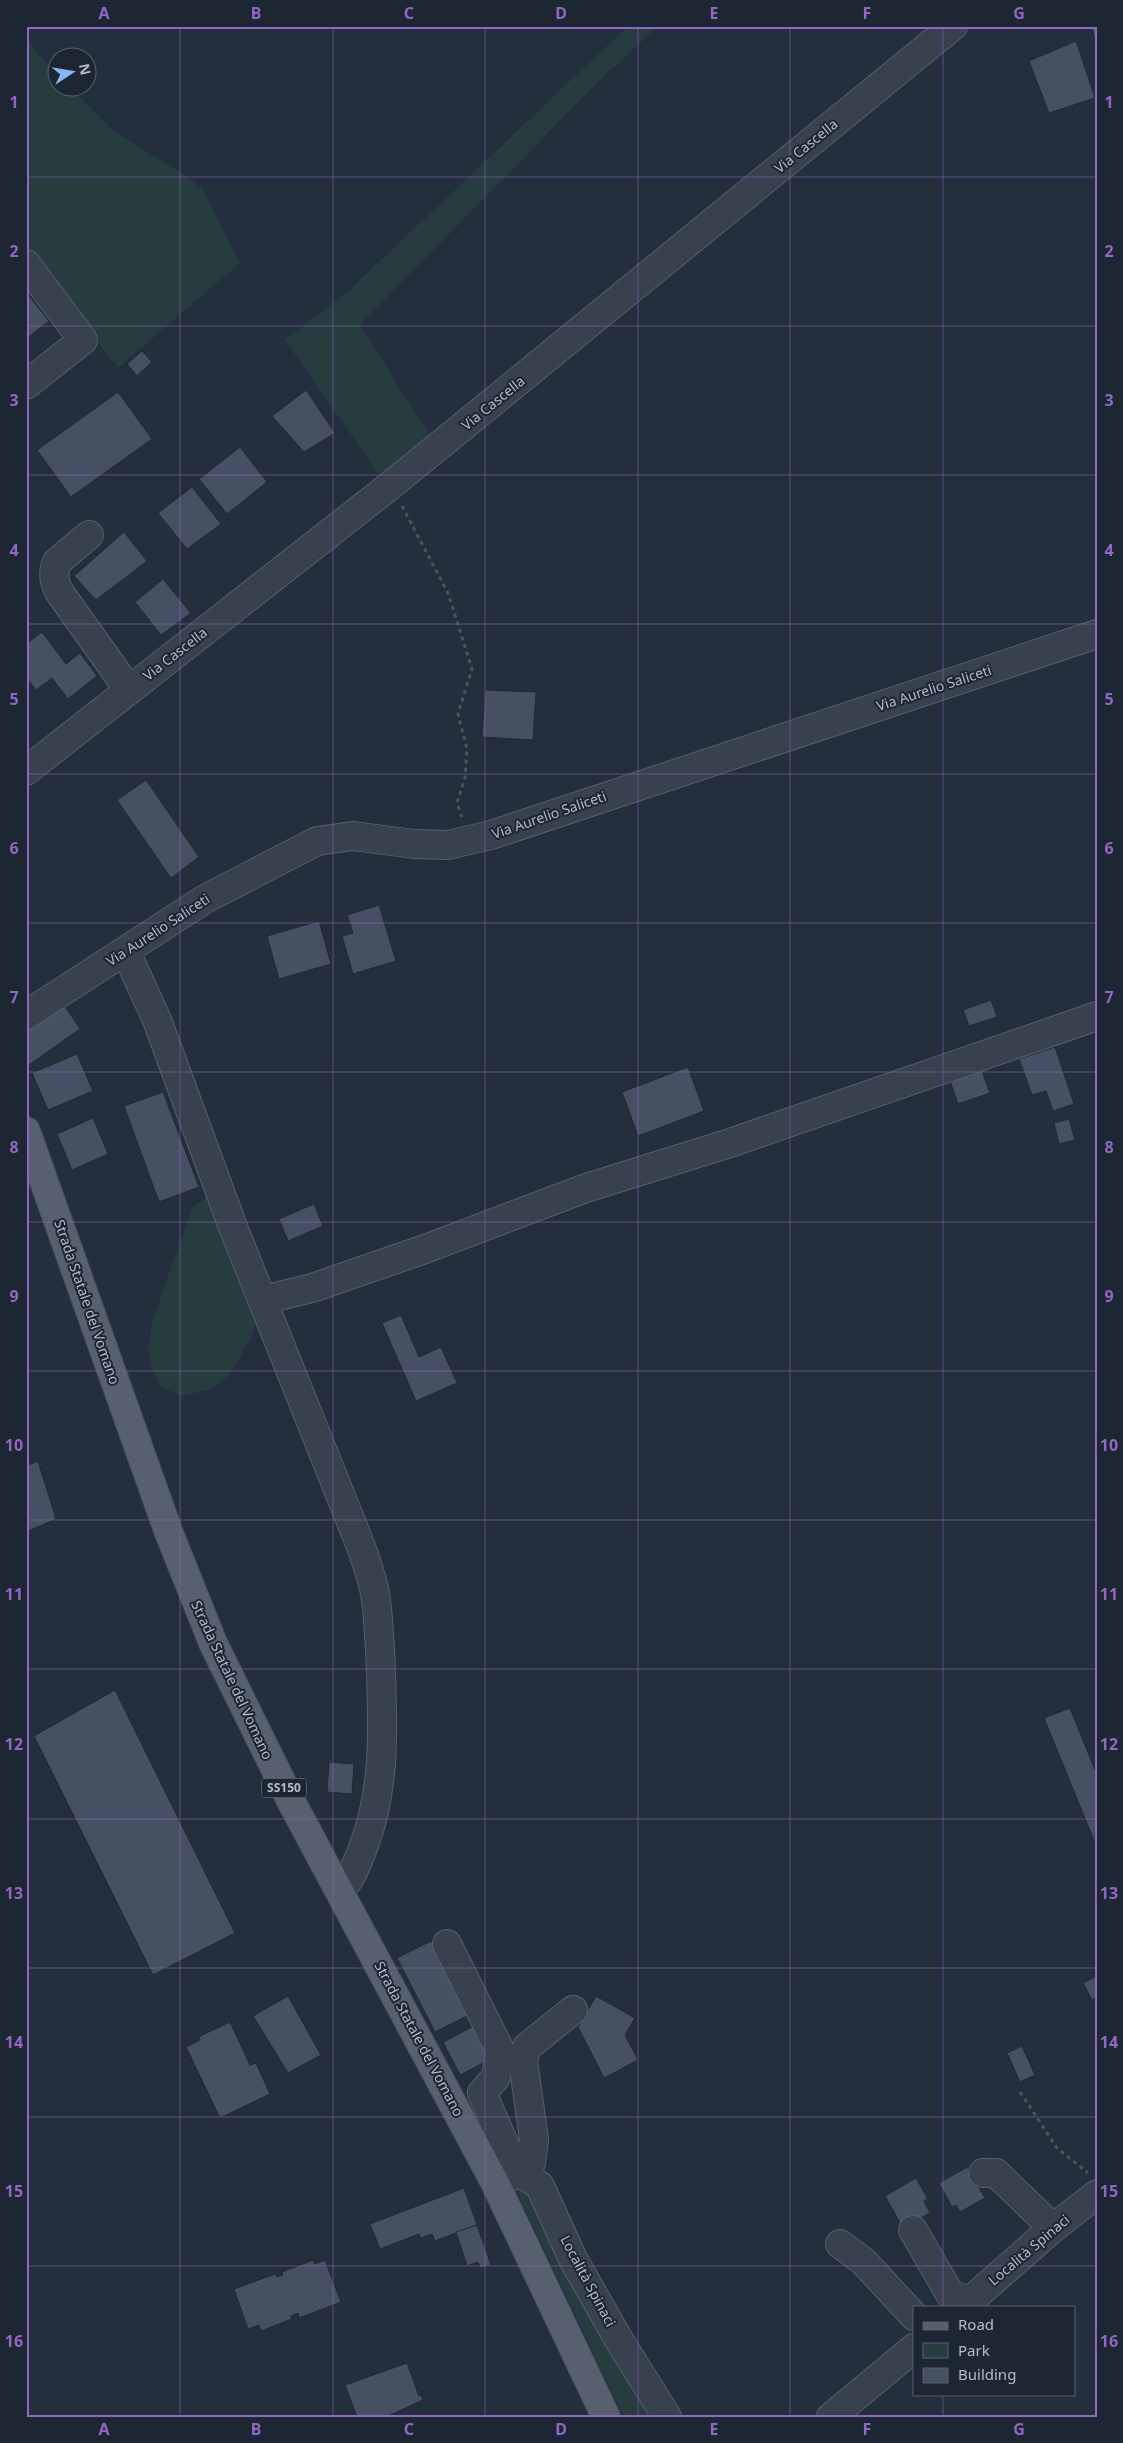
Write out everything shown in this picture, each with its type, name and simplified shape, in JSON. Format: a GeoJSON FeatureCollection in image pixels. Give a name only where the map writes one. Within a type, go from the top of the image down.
{"type":"FeatureCollection","features":[{"type":"Feature","properties":{"kind":"main road","name":"Strada Statale del Vomano"},"geometry":{"type":"LineString","coordinates":[[26,1131],[162,1515],[200,1612],[247,1715],[340,1892],[506,2178],[606,2417]]}},
{"type":"Feature","properties":{"kind":"street","name":"Via Cascella"},"geometry":{"type":"LineString","coordinates":[[26,771],[391,485],[953,26]]}},
{"type":"Feature","properties":{"kind":"street"},"geometry":{"type":"LineString","coordinates":[[26,264],[83,340],[26,385]]}},
{"type":"Feature","properties":{"kind":"street"},"geometry":{"type":"LineString","coordinates":[[88,535],[57,562],[54,580],[60,593],[129,690]]}},
{"type":"Feature","properties":{"kind":"street","name":"Via Aurelio Saliceti"},"geometry":{"type":"LineString","coordinates":[[26,1015],[126,952],[205,899],[317,841],[353,836],[437,845],[470,841],[1096,639]]}},
{"type":"Feature","properties":{"kind":"street"},"geometry":{"type":"LineString","coordinates":[[126,952],[157,1020],[233,1227],[366,1557],[376,1605],[383,1716],[381,1775],[376,1805],[366,1842],[352,1873],[340,1892]]}},
{"type":"Feature","properties":{"kind":"street"},"geometry":{"type":"LineString","coordinates":[[263,1300],[312,1288],[426,1249],[586,1188],[730,1143],[1097,1016]]}},
{"type":"Feature","properties":{"kind":"street"},"geometry":{"type":"LineString","coordinates":[[446,1944],[500,2050],[496,2077],[482,2093],[506,2178],[531,2163],[534,2139],[523,2061],[527,2046],[572,2010]]}},
{"type":"Feature","properties":{"kind":"street"},"geometry":{"type":"LineString","coordinates":[[983,2173],[996,2173],[1053,2228]]}},
{"type":"Feature","properties":{"kind":"street","name":"Località Spinaci"},"geometry":{"type":"LineString","coordinates":[[506,2178],[528,2178],[540,2186],[573,2259],[619,2340],[667,2417]]}},
{"type":"Feature","properties":{"kind":"street","name":"Località Spinaci"},"geometry":{"type":"LineString","coordinates":[[966,2304],[1053,2228],[1095,2185]]}},
{"type":"Feature","properties":{"kind":"street"},"geometry":{"type":"LineString","coordinates":[[913,2230],[950,2294],[966,2304]]}},
{"type":"Feature","properties":{"kind":"street"},"geometry":{"type":"LineString","coordinates":[[840,2244],[863,2261],[913,2315]]}},
{"type":"Feature","properties":{"kind":"street"},"geometry":{"type":"LineString","coordinates":[[831,2417],[913,2349]]}},
{"type":"Feature","properties":{"kind":"path"},"geometry":{"type":"LineString","coordinates":[[391,485],[448,593],[472,668],[458,714],[467,749],[465,778],[457,803],[470,841]]}},
{"type":"Feature","properties":{"kind":"path"},"geometry":{"type":"LineString","coordinates":[[1020,2092],[1057,2148],[1095,2185]]}},
{"type":"Feature","properties":{"kind":"green space"},"geometry":{"type":"Polygon","coordinates":[[[628,26],[658,26],[597,83],[360,325],[430,436],[383,480],[285,340],[345,294],[628,26]]]}},
{"type":"Feature","properties":{"kind":"green space"},"geometry":{"type":"Polygon","coordinates":[[[26,36],[48,64],[48,98],[81,98],[114,131],[183,174],[202,189],[240,263],[118,368],[26,250],[26,36]]]}},
{"type":"Feature","properties":{"kind":"green space"},"geometry":{"type":"Polygon","coordinates":[[[211,1193],[259,1315],[251,1337],[230,1375],[212,1389],[182,1396],[161,1387],[152,1371],[148,1349],[152,1322],[192,1208],[211,1193]]]}},
{"type":"Feature","properties":{"kind":"green space"},"geometry":{"type":"Polygon","coordinates":[[[529,2189],[656,2417],[624,2417],[516,2190],[529,2189]]]}},
{"type":"Feature","properties":{"kind":"building"},"geometry":{"type":"Polygon","coordinates":[[[1091,26],[1097,26],[1097,39],[1095,39],[1091,26]]]}},
{"type":"Feature","properties":{"kind":"building"},"geometry":{"type":"Polygon","coordinates":[[[1076,41],[1095,98],[1049,113],[1029,61],[1076,41]]]}},
{"type":"Feature","properties":{"kind":"building"},"geometry":{"type":"Polygon","coordinates":[[[26,292],[49,321],[26,339],[26,292]]]}},
{"type":"Feature","properties":{"kind":"building"},"geometry":{"type":"Polygon","coordinates":[[[142,351],[152,362],[137,376],[127,364],[142,351]]]}},
{"type":"Feature","properties":{"kind":"building"},"geometry":{"type":"Polygon","coordinates":[[[306,390],[335,433],[304,452],[272,416],[306,390]]]}},
{"type":"Feature","properties":{"kind":"building"},"geometry":{"type":"Polygon","coordinates":[[[118,392],[152,439],[71,497],[37,450],[118,392]]]}},
{"type":"Feature","properties":{"kind":"building"},"geometry":{"type":"Polygon","coordinates":[[[240,447],[267,482],[227,514],[199,479],[240,447]]]}},
{"type":"Feature","properties":{"kind":"building"},"geometry":{"type":"Polygon","coordinates":[[[192,487],[221,524],[187,549],[158,513],[192,487]]]}},
{"type":"Feature","properties":{"kind":"building"},"geometry":{"type":"Polygon","coordinates":[[[124,532],[147,561],[96,600],[74,576],[124,532]]]}},
{"type":"Feature","properties":{"kind":"building"},"geometry":{"type":"Polygon","coordinates":[[[163,579],[191,613],[161,635],[135,602],[163,579]]]}},
{"type":"Feature","properties":{"kind":"building"},"geometry":{"type":"Polygon","coordinates":[[[42,632],[66,664],[80,653],[97,676],[68,699],[52,678],[36,690],[26,677],[26,644],[42,632]]]}},
{"type":"Feature","properties":{"kind":"building"},"geometry":{"type":"Polygon","coordinates":[[[485,690],[536,692],[533,740],[482,737],[485,690]]]}},
{"type":"Feature","properties":{"kind":"building"},"geometry":{"type":"Polygon","coordinates":[[[146,780],[199,857],[171,878],[117,800],[146,780]]]}},
{"type":"Feature","properties":{"kind":"building"},"geometry":{"type":"Polygon","coordinates":[[[379,905],[396,961],[353,974],[342,936],[353,933],[347,915],[379,905]]]}},
{"type":"Feature","properties":{"kind":"building"},"geometry":{"type":"Polygon","coordinates":[[[319,921],[331,964],[279,979],[267,936],[319,921]]]}},
{"type":"Feature","properties":{"kind":"building"},"geometry":{"type":"Polygon","coordinates":[[[991,1000],[997,1017],[969,1026],[963,1010],[991,1000]]]}},
{"type":"Feature","properties":{"kind":"building"},"geometry":{"type":"Polygon","coordinates":[[[63,1003],[80,1029],[26,1067],[26,1028],[63,1003]]]}},
{"type":"Feature","properties":{"kind":"building"},"geometry":{"type":"Polygon","coordinates":[[[1055,1047],[1074,1104],[1053,1111],[1046,1091],[1032,1095],[1019,1059],[1055,1047]]]}},
{"type":"Feature","properties":{"kind":"building"},"geometry":{"type":"Polygon","coordinates":[[[77,1054],[93,1091],[48,1110],[32,1073],[77,1054]]]}},
{"type":"Feature","properties":{"kind":"building"},"geometry":{"type":"Polygon","coordinates":[[[688,1067],[704,1111],[638,1136],[622,1092],[688,1067]]]}},
{"type":"Feature","properties":{"kind":"building"},"geometry":{"type":"Polygon","coordinates":[[[982,1071],[990,1093],[958,1104],[950,1081],[982,1071]]]}},
{"type":"Feature","properties":{"kind":"building"},"geometry":{"type":"Polygon","coordinates":[[[163,1092],[199,1187],[159,1202],[124,1106],[163,1092]]]}},
{"type":"Feature","properties":{"kind":"building"},"geometry":{"type":"Polygon","coordinates":[[[93,1118],[108,1154],[72,1170],[57,1134],[93,1118]]]}},
{"type":"Feature","properties":{"kind":"building"},"geometry":{"type":"Polygon","coordinates":[[[1069,1119],[1075,1140],[1059,1144],[1054,1123],[1069,1119]]]}},
{"type":"Feature","properties":{"kind":"building"},"geometry":{"type":"Polygon","coordinates":[[[314,1204],[323,1226],[288,1241],[279,1219],[314,1204]]]}},
{"type":"Feature","properties":{"kind":"building"},"geometry":{"type":"Polygon","coordinates":[[[401,1315],[419,1357],[441,1347],[457,1383],[416,1401],[382,1323],[401,1315]]]}},
{"type":"Feature","properties":{"kind":"building"},"geometry":{"type":"Polygon","coordinates":[[[38,1461],[56,1519],[26,1532],[26,1466],[38,1461]]]}},
{"type":"Feature","properties":{"kind":"building"},"geometry":{"type":"Polygon","coordinates":[[[115,1690],[235,1933],[153,1975],[34,1736],[115,1690]]]}},
{"type":"Feature","properties":{"kind":"building"},"geometry":{"type":"Polygon","coordinates":[[[1070,1708],[1097,1775],[1095,1843],[1044,1718],[1070,1708]]]}},
{"type":"Feature","properties":{"kind":"building"},"geometry":{"type":"Polygon","coordinates":[[[329,1762],[354,1764],[352,1794],[327,1792],[329,1762]]]}},
{"type":"Feature","properties":{"kind":"building"},"geometry":{"type":"Polygon","coordinates":[[[431,1941],[469,2015],[435,2032],[397,1958],[431,1941]]]}},
{"type":"Feature","properties":{"kind":"building"},"geometry":{"type":"Polygon","coordinates":[[[1097,1976],[1097,1997],[1092,2000],[1083,1983],[1097,1976]]]}},
{"type":"Feature","properties":{"kind":"building"},"geometry":{"type":"Polygon","coordinates":[[[288,1996],[321,2055],[288,2073],[253,2016],[288,1996]]]}},
{"type":"Feature","properties":{"kind":"building"},"geometry":{"type":"Polygon","coordinates":[[[596,1996],[635,2018],[625,2035],[638,2060],[604,2078],[578,2027],[596,1996]]]}},
{"type":"Feature","properties":{"kind":"building"},"geometry":{"type":"Polygon","coordinates":[[[230,2022],[250,2065],[256,2063],[270,2094],[220,2118],[186,2047],[200,2040],[198,2037],[230,2022]]]}},
{"type":"Feature","properties":{"kind":"building"},"geometry":{"type":"Polygon","coordinates":[[[474,2026],[491,2059],[460,2075],[443,2042],[474,2026]]]}},
{"type":"Feature","properties":{"kind":"building"},"geometry":{"type":"Polygon","coordinates":[[[1022,2046],[1035,2075],[1020,2082],[1007,2053],[1022,2046]]]}},
{"type":"Feature","properties":{"kind":"building"},"geometry":{"type":"Polygon","coordinates":[[[967,2167],[985,2198],[960,2212],[956,2205],[952,2207],[939,2183],[967,2167]]]}},
{"type":"Feature","properties":{"kind":"building"},"geometry":{"type":"Polygon","coordinates":[[[916,2178],[928,2199],[924,2201],[930,2213],[903,2228],[885,2196],[916,2178]]]}},
{"type":"Feature","properties":{"kind":"building"},"geometry":{"type":"Polygon","coordinates":[[[464,2188],[477,2225],[435,2241],[432,2234],[421,2238],[419,2234],[380,2249],[370,2224],[464,2188]]]}},
{"type":"Feature","properties":{"kind":"building"},"geometry":{"type":"Polygon","coordinates":[[[477,2225],[491,2265],[480,2268],[478,2262],[467,2266],[456,2232],[477,2225]]]}},
{"type":"Feature","properties":{"kind":"building"},"geometry":{"type":"Polygon","coordinates":[[[313,2260],[315,2264],[325,2260],[341,2302],[299,2318],[298,2313],[291,2316],[292,2319],[261,2331],[259,2325],[248,2329],[234,2289],[275,2274],[277,2277],[283,2275],[282,2272],[313,2260]]]}},
{"type":"Feature","properties":{"kind":"building"},"geometry":{"type":"Polygon","coordinates":[[[407,2363],[419,2396],[421,2395],[423,2400],[386,2417],[357,2417],[345,2385],[407,2363]]]}}]}
